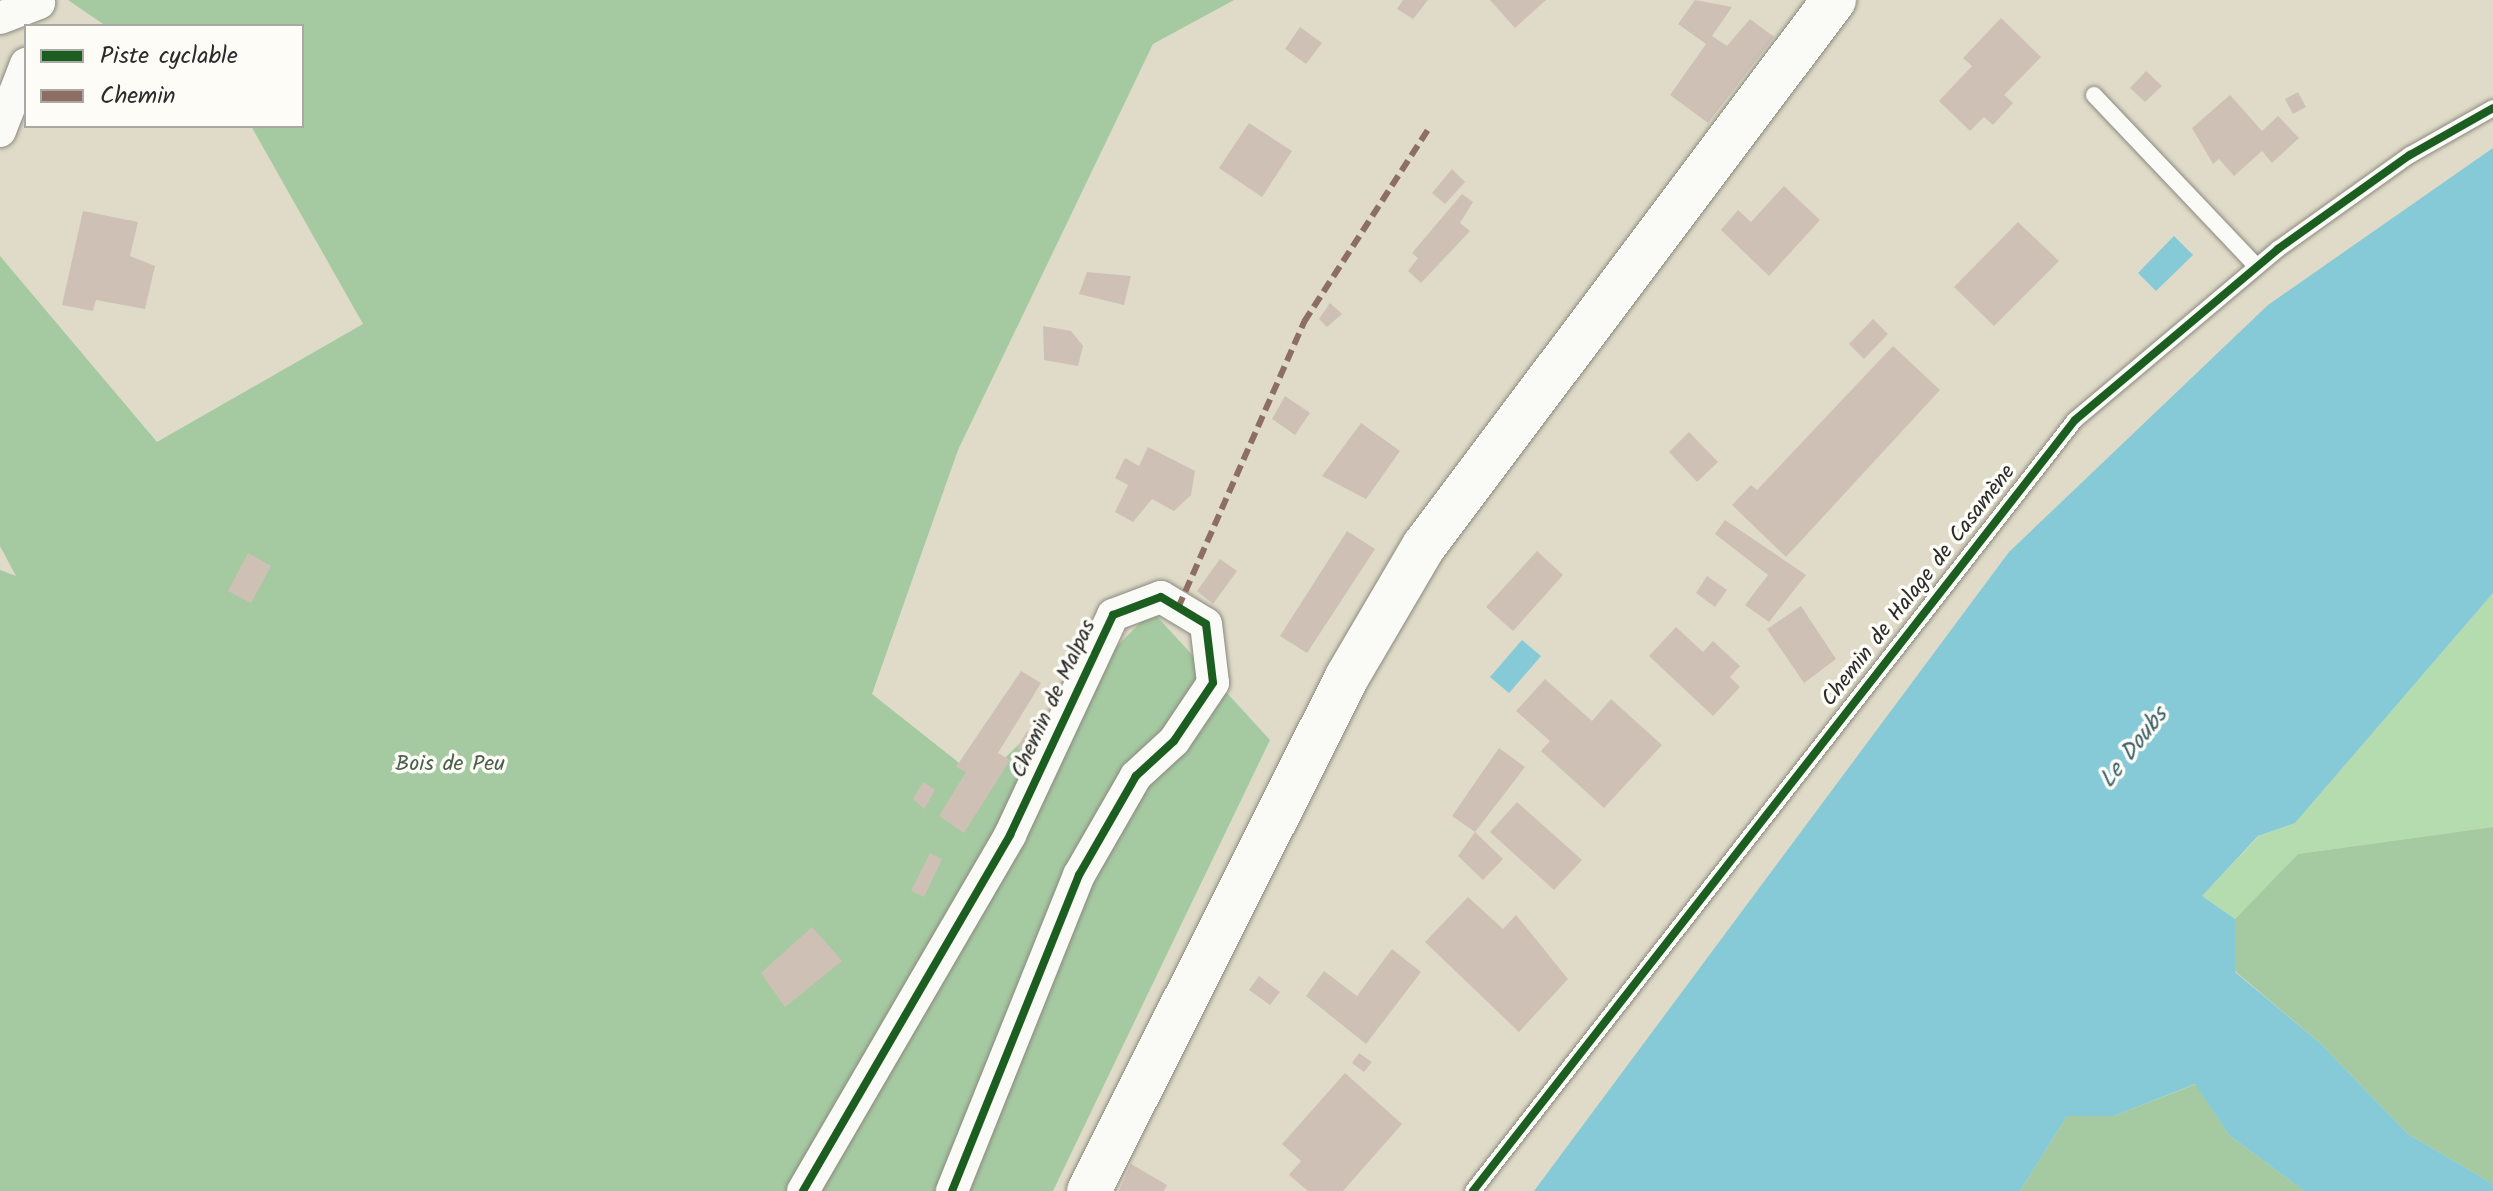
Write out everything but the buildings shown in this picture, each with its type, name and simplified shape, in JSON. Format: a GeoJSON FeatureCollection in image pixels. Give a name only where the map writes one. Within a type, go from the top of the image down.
{"type":"FeatureCollection","features":[{"type":"Feature","properties":{"kind":"main road"},"geometry":{"type":"LineString","coordinates":[[1089,1191],[1339,691],[1424,546],[1834,0]]}},
{"type":"Feature","properties":{"kind":"street"},"geometry":{"type":"LineString","coordinates":[[0,18],[38,10]]}},
{"type":"Feature","properties":{"kind":"street"},"geometry":{"type":"LineString","coordinates":[[0,131],[24,69]]}},
{"type":"Feature","properties":{"kind":"street","name":"Chemin de Malpas"},"geometry":{"type":"LineString","coordinates":[[803,1191],[1010,835],[1113,615],[1161,597],[1206,624],[1213,683],[1174,741],[1136,776],[1079,875],[952,1191]]}},
{"type":"Feature","properties":{"kind":"lane"},"geometry":{"type":"LineString","coordinates":[[2094,95],[2256,266]]}},
{"type":"Feature","properties":{"kind":"lane","name":"Chemin de Halage de Casamène"},"geometry":{"type":"LineString","coordinates":[[1473,1191],[2075,420],[2256,266],[2410,155],[2493,108]]}},
{"type":"Feature","properties":{"kind":"green space","name":"Bois de Peu"},"geometry":{"type":"Polygon","coordinates":[[[68,0],[1234,0],[1153,44],[958,450],[872,694],[982,781],[1152,611],[1270,740],[1053,1191],[0,1191],[0,570],[16,576],[0,546],[0,256],[157,442],[363,324],[252,128],[304,128],[304,24],[103,24],[68,0]]]}},
{"type":"Feature","properties":{"kind":"green space"},"geometry":{"type":"Polygon","coordinates":[[[2493,593],[2493,827],[2298,854],[2235,919],[2202,896],[2259,836],[2295,823],[2493,593]]]}},
{"type":"Feature","properties":{"kind":"green space"},"geometry":{"type":"Polygon","coordinates":[[[2493,827],[2493,1184],[2408,1134],[2320,1043],[2235,971],[2235,919],[2298,854],[2493,827]]]}},
{"type":"Feature","properties":{"kind":"green space"},"geometry":{"type":"Polygon","coordinates":[[[2196,1084],[2229,1135],[2304,1191],[2020,1191],[2067,1116],[2114,1116],[2196,1084]]]}},
{"type":"Feature","properties":{"kind":"water","name":"Le Doubs"},"geometry":{"type":"Polygon","coordinates":[[[2493,148],[2493,593],[2295,823],[2258,836],[2202,896],[2235,919],[2235,972],[2320,1043],[2408,1134],[2493,1184],[2493,1191],[2304,1191],[2229,1135],[2195,1084],[2114,1116],[2067,1116],[2020,1191],[1534,1191],[2009,552],[2268,305],[2493,148]]]}},
{"type":"Feature","properties":{"kind":"water"},"geometry":{"type":"Polygon","coordinates":[[[2174,236],[2193,255],[2156,291],[2138,273],[2174,236]]]}},
{"type":"Feature","properties":{"kind":"water"},"geometry":{"type":"Polygon","coordinates":[[[1522,640],[1541,656],[1509,693],[1490,677],[1522,640]]]}},
{"type":"Feature","properties":{"kind":"marked path"},"geometry":{"type":"LineString","coordinates":[[1178,608],[1304,322],[1429,128]]}},
{"type":"Feature","properties":{"kind":"cycle path"},"geometry":{"type":"LineString","coordinates":[[1473,1191],[2075,420],[2278,249],[2410,155],[2493,108]]}},
{"type":"Feature","properties":{"kind":"cycle path"},"geometry":{"type":"LineString","coordinates":[[803,1191],[1010,835],[1113,615],[1161,597],[1206,624],[1213,683],[1174,741],[1136,776],[1079,875],[952,1191]]}}]}
